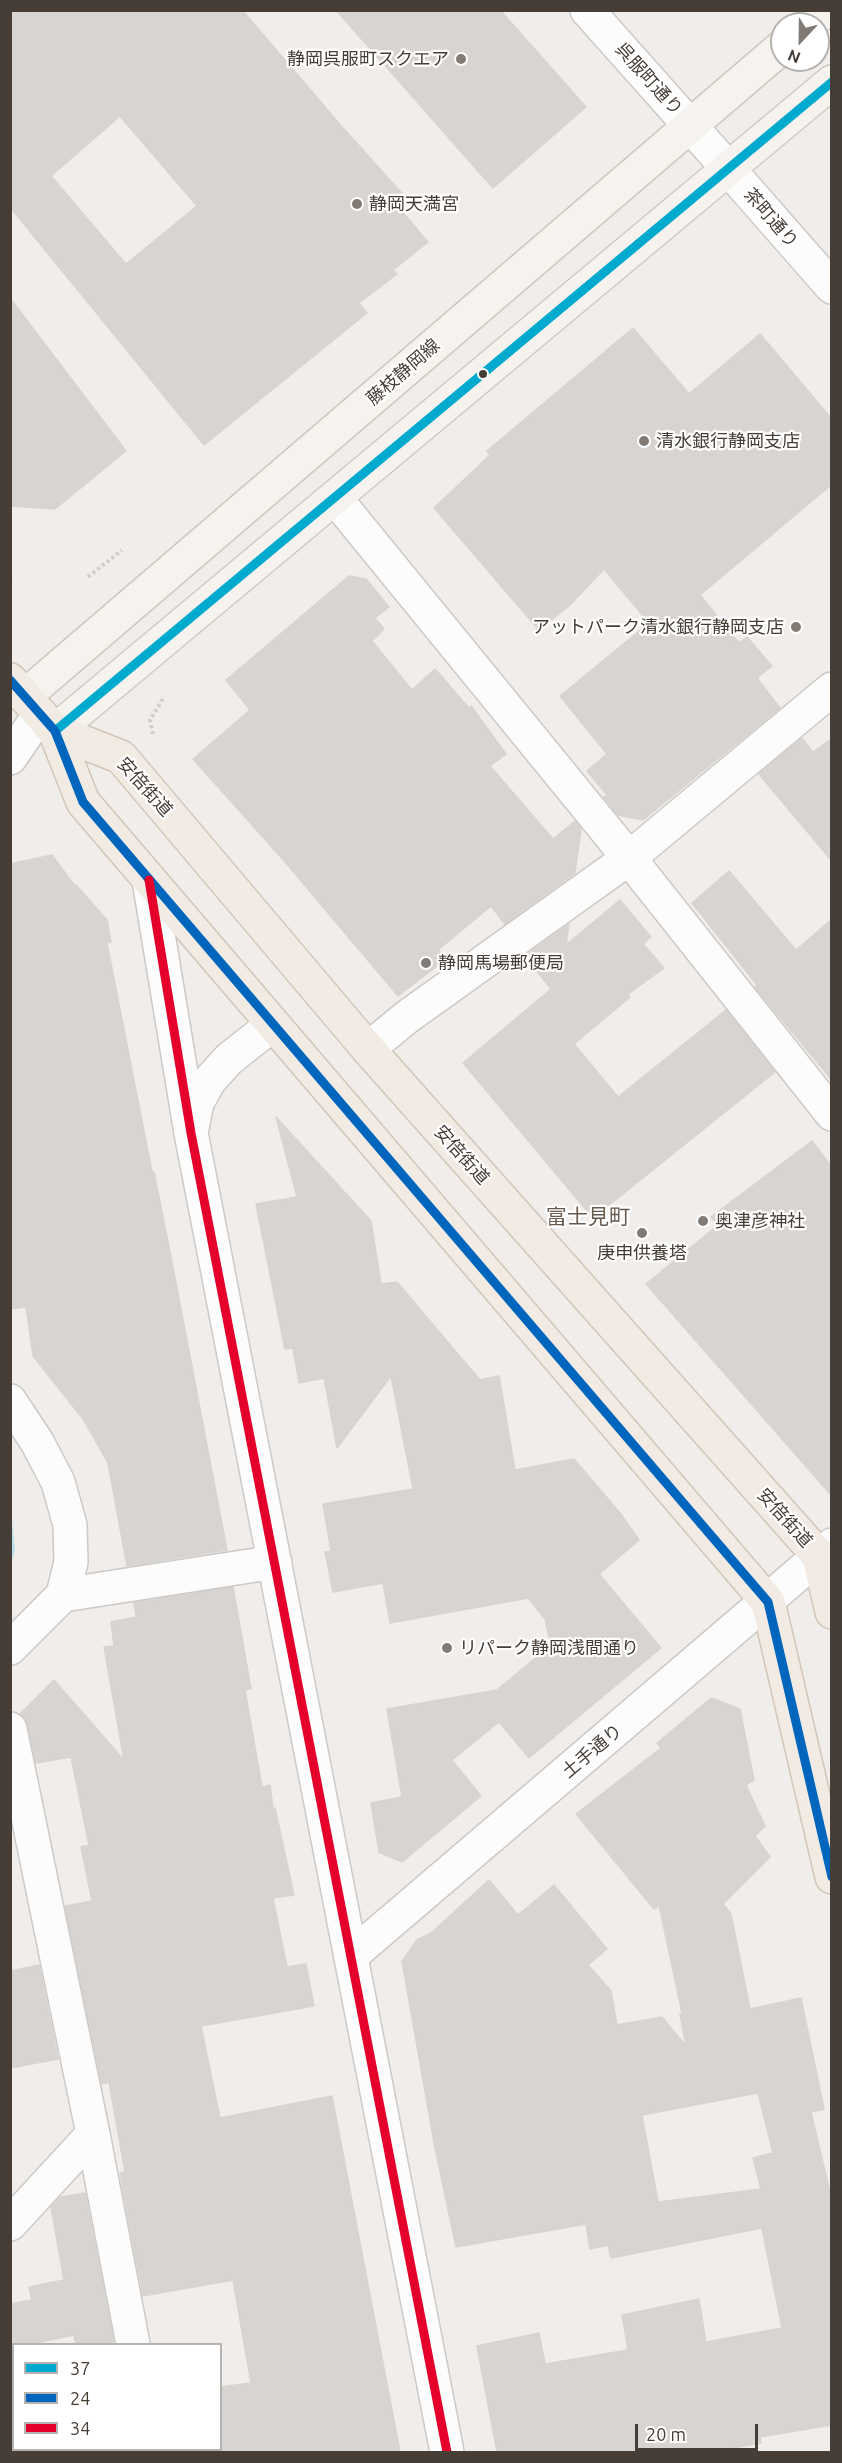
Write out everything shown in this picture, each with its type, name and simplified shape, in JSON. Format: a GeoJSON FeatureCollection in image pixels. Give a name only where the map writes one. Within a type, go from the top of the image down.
{"type":"FeatureCollection","features":[{"type":"Feature","properties":{"kind":"main road","name":"藤枝静岡線"},"geometry":{"type":"LineString","coordinates":[[33,705],[335,498],[710,148],[770,64]]}},
{"type":"Feature","properties":{"kind":"main road","name":"藤枝静岡線"},"geometry":{"type":"LineString","coordinates":[[33,705],[710,148],[831,82]]}},
{"type":"Feature","properties":{"kind":"main road"},"geometry":{"type":"LineString","coordinates":[[33,705],[84,802],[272,1025],[768,1602],[831,1877]]}},
{"type":"Feature","properties":{"kind":"main road","name":"安倍街道"},"geometry":{"type":"LineString","coordinates":[[33,705],[121,757],[368,1049],[825,1551],[831,1612]]}},
{"type":"Feature","properties":{"kind":"street","name":"呉服町通り"},"geometry":{"type":"LineString","coordinates":[[587,10],[710,148]]}},
{"type":"Feature","properties":{"kind":"street","name":"茶町通り"},"geometry":{"type":"LineString","coordinates":[[710,148],[831,287]]}},
{"type":"Feature","properties":{"kind":"street"},"geometry":{"type":"LineString","coordinates":[[335,498],[629,858],[831,1114]]}},
{"type":"Feature","properties":{"kind":"street"},"geometry":{"type":"LineString","coordinates":[[368,1049],[407,1017],[629,858],[831,689]]}},
{"type":"Feature","properties":{"kind":"street"},"geometry":{"type":"LineString","coordinates":[[10,759],[33,705]]}},
{"type":"Feature","properties":{"kind":"street"},"geometry":{"type":"LineString","coordinates":[[149,880],[191,1133],[447,2452]]}},
{"type":"Feature","properties":{"kind":"street"},"geometry":{"type":"LineString","coordinates":[[191,1133],[197,1103],[209,1081],[230,1059],[272,1025]]}},
{"type":"Feature","properties":{"kind":"street"},"geometry":{"type":"LineString","coordinates":[[10,1401],[37,1442],[58,1482],[70,1525],[71,1562],[63,1595],[10,1648]]}},
{"type":"Feature","properties":{"kind":"street","name":"土手通り"},"geometry":{"type":"LineString","coordinates":[[351,1956],[825,1551]]}},
{"type":"Feature","properties":{"kind":"street"},"geometry":{"type":"LineString","coordinates":[[63,1595],[275,1562]]}},
{"type":"Feature","properties":{"kind":"street"},"geometry":{"type":"LineString","coordinates":[[10,1729],[93,2134],[133,2343]]}},
{"type":"Feature","properties":{"kind":"street"},"geometry":{"type":"LineString","coordinates":[[10,2224],[93,2134]]}},
{"type":"Feature","properties":{"kind":"path"},"geometry":{"type":"LineString","coordinates":[[88,577],[122,550]]}},
{"type":"Feature","properties":{"kind":"path"},"geometry":{"type":"LineString","coordinates":[[155,743],[150,720],[164,697]]}},
{"type":"Feature","properties":{"kind":"water"},"geometry":{"type":"Polygon","coordinates":[[[11,1510],[15,1550],[10,1564],[11,1510]]]}},
{"type":"Feature","properties":{"kind":"building"},"geometry":{"type":"Polygon","coordinates":[[[10,10],[242,10],[407,199],[398,207],[428,242],[393,270],[397,274],[359,303],[367,313],[204,445],[10,207],[10,10]],[[120,116],[51,176],[126,264],[197,206],[120,116]]]}},
{"type":"Feature","properties":{"kind":"building","name":"静岡呉服町スクエア"},"geometry":{"type":"Polygon","coordinates":[[[336,10],[500,10],[586,107],[493,188],[336,10]]]}},
{"type":"Feature","properties":{"kind":"building"},"geometry":{"type":"Polygon","coordinates":[[[10,298],[126,451],[55,509],[10,506],[10,298]]]}},
{"type":"Feature","properties":{"kind":"building"},"geometry":{"type":"Polygon","coordinates":[[[633,328],[689,394],[760,334],[831,418],[831,485],[700,595],[739,643],[747,637],[772,666],[757,678],[780,708],[643,820],[618,815],[604,797],[607,795],[587,771],[607,754],[560,696],[649,623],[604,569],[569,606],[539,630],[434,508],[490,455],[487,451],[633,328]]]}},
{"type":"Feature","properties":{"kind":"building"},"geometry":{"type":"Polygon","coordinates":[[[349,576],[366,579],[389,607],[375,618],[384,629],[372,641],[412,690],[435,669],[469,708],[471,706],[506,754],[490,766],[553,839],[575,821],[581,829],[575,873],[505,924],[491,906],[438,950],[446,959],[398,996],[286,863],[193,759],[250,710],[226,680],[349,576]]]}},
{"type":"Feature","properties":{"kind":"building"},"geometry":{"type":"Polygon","coordinates":[[[802,738],[813,752],[831,739],[831,860],[759,774],[802,738]]]}},
{"type":"Feature","properties":{"kind":"building"},"geometry":{"type":"Polygon","coordinates":[[[52,855],[74,885],[107,920],[111,942],[107,943],[171,1257],[227,1550],[127,1566],[108,1463],[83,1419],[33,1356],[26,1307],[10,1309],[10,864],[52,855]]]}},
{"type":"Feature","properties":{"kind":"building"},"geometry":{"type":"Polygon","coordinates":[[[729,871],[796,950],[831,920],[831,1079],[755,987],[757,985],[692,903],[729,871]]]}},
{"type":"Feature","properties":{"kind":"building"},"geometry":{"type":"Polygon","coordinates":[[[620,900],[651,937],[643,944],[664,968],[628,994],[630,997],[574,1044],[618,1097],[726,1010],[775,1072],[593,1218],[463,1063],[551,989],[536,970],[540,967],[529,953],[569,924],[566,945],[620,900]]]}},
{"type":"Feature","properties":{"kind":"building"},"geometry":{"type":"Polygon","coordinates":[[[276,1117],[371,1221],[381,1284],[397,1282],[480,1380],[499,1376],[515,1470],[574,1459],[620,1513],[639,1540],[599,1574],[661,1648],[529,1758],[499,1722],[452,1760],[481,1796],[402,1862],[379,1852],[371,1803],[402,1797],[387,1709],[497,1690],[551,1645],[545,1619],[528,1598],[390,1623],[383,1583],[333,1592],[325,1552],[331,1551],[323,1504],[413,1489],[391,1376],[337,1448],[324,1378],[299,1383],[293,1348],[285,1349],[256,1204],[297,1197],[276,1117]]]}},
{"type":"Feature","properties":{"kind":"building"},"geometry":{"type":"Polygon","coordinates":[[[812,1141],[831,1166],[831,1495],[646,1284],[718,1225],[711,1217],[812,1141]]]}},
{"type":"Feature","properties":{"kind":"building"},"geometry":{"type":"Polygon","coordinates":[[[233,1587],[251,1689],[245,1690],[262,1787],[270,1785],[273,1808],[275,1808],[294,1895],[273,1898],[287,1967],[306,1964],[314,2006],[201,2026],[220,2118],[332,2096],[400,2452],[220,2452],[222,2451],[222,2387],[251,2383],[233,2280],[143,2296],[120,2173],[125,2172],[109,2082],[102,2084],[65,1906],[92,1901],[81,1847],[89,1845],[71,1757],[36,1763],[28,1725],[20,1714],[54,1680],[124,1760],[104,1647],[114,1646],[111,1622],[136,1617],[134,1603],[233,1587]]]}},
{"type":"Feature","properties":{"kind":"building"},"geometry":{"type":"Polygon","coordinates":[[[711,1698],[740,1709],[754,1780],[746,1785],[765,1826],[755,1836],[770,1857],[723,1904],[731,1914],[750,2009],[801,1998],[824,2109],[811,2112],[831,2197],[831,2425],[760,2437],[761,2443],[711,2452],[497,2452],[477,2346],[539,2333],[545,2364],[628,2350],[622,2315],[699,2299],[706,2342],[782,2328],[762,2228],[611,2258],[608,2245],[590,2249],[586,2224],[456,2247],[435,2148],[402,1961],[417,1940],[431,1933],[489,1880],[518,1915],[554,1885],[607,1949],[588,1965],[611,1991],[617,2025],[662,2017],[686,2046],[680,2014],[682,2013],[659,1905],[654,1909],[576,1814],[661,1748],[657,1743],[711,1698]],[[758,2093],[642,2115],[658,2202],[761,2189],[753,2158],[773,2153],[758,2093]]]}},
{"type":"Feature","properties":{"kind":"building"},"geometry":{"type":"Polygon","coordinates":[[[39,1965],[58,2059],[10,2068],[10,1971],[39,1965]]]}},
{"type":"Feature","properties":{"kind":"building"},"geometry":{"type":"Polygon","coordinates":[[[85,2193],[114,2343],[76,2343],[74,2335],[36,2343],[12,2343],[10,2349],[10,2304],[32,2300],[29,2287],[64,2280],[51,2207],[61,2197],[85,2193]]]}},
{"type":"Feature","properties":{"kind":"transit line","name":"37"},"geometry":{"type":"LineString","coordinates":[[55,731],[832,82]]}},
{"type":"Feature","properties":{"kind":"transit line","name":"24"},"geometry":{"type":"LineString","coordinates":[[10,680],[55,731],[83,802],[768,1602],[832,1877]]}},
{"type":"Feature","properties":{"kind":"transit line","name":"34"},"geometry":{"type":"LineString","coordinates":[[149,880],[191,1133],[447,2452]]}},
{"type":"Feature","properties":{"kind":"place","name":"静岡呉服町スクエア"},"geometry":{"type":"Point","coordinates":[461,59]}},
{"type":"Feature","properties":{"kind":"place","name":"静岡天満宮"},"geometry":{"type":"Point","coordinates":[357,204]}},
{"type":"Feature","properties":{"kind":"place","name":"清水銀行静岡支店"},"geometry":{"type":"Point","coordinates":[644,441]}},
{"type":"Feature","properties":{"kind":"place","name":"アットパーク清水銀行静岡支店"},"geometry":{"type":"Point","coordinates":[796,627]}},
{"type":"Feature","properties":{"kind":"place","name":"静岡馬場郵便局"},"geometry":{"type":"Point","coordinates":[426,963]}},
{"type":"Feature","properties":{"kind":"place","name":"奥津彦神社"},"geometry":{"type":"Point","coordinates":[703,1221]}},
{"type":"Feature","properties":{"kind":"place","name":"庚申供養塔"},"geometry":{"type":"Point","coordinates":[642,1233]}},
{"type":"Feature","properties":{"kind":"place","name":"リパーク静岡浅間通り"},"geometry":{"type":"Point","coordinates":[447,1648]}},
{"type":"Feature","properties":{"kind":"district","name":"富士見町"},"geometry":{"type":"Point","coordinates":[588,1217]}}]}
